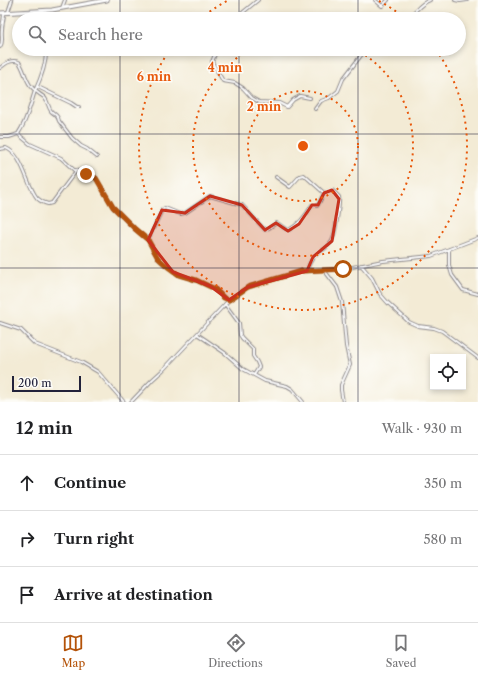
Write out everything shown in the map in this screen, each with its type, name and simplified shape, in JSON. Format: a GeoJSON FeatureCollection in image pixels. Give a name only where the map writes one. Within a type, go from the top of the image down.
{"type":"FeatureCollection","features":[{"type":"Feature","properties":{"kind":"street"},"geometry":{"type":"LineString","coordinates":[[8,13],[12,0]]}},
{"type":"Feature","properties":{"kind":"street"},"geometry":{"type":"LineString","coordinates":[[62,9],[65,0]]}},
{"type":"Feature","properties":{"kind":"street"},"geometry":{"type":"LineString","coordinates":[[25,12],[62,9],[107,0]]}},
{"type":"Feature","properties":{"kind":"street"},"geometry":{"type":"LineString","coordinates":[[243,12],[258,0]]}},
{"type":"Feature","properties":{"kind":"street"},"geometry":{"type":"LineString","coordinates":[[375,0],[382,6],[388,0]]}},
{"type":"Feature","properties":{"kind":"street"},"geometry":{"type":"LineString","coordinates":[[415,12],[424,2],[430,0]]}},
{"type":"Feature","properties":{"kind":"street"},"geometry":{"type":"LineString","coordinates":[[454,0],[467,0]]}},
{"type":"Feature","properties":{"kind":"street"},"geometry":{"type":"LineString","coordinates":[[0,47],[3,43],[2,28],[4,22],[2,13],[12,13]]}},
{"type":"Feature","properties":{"kind":"street"},"geometry":{"type":"LineString","coordinates":[[0,137],[9,137],[18,134],[25,122],[38,86],[46,56]]}},
{"type":"Feature","properties":{"kind":"street"},"geometry":{"type":"LineString","coordinates":[[214,56],[212,62],[223,81],[236,83],[252,98],[259,102],[279,103],[287,107],[293,100],[300,96],[310,98]]}},
{"type":"Feature","properties":{"kind":"street"},"geometry":{"type":"LineString","coordinates":[[315,109],[322,101],[338,91],[342,79],[360,56]]}},
{"type":"Feature","properties":{"kind":"street"},"geometry":{"type":"LineString","coordinates":[[0,68],[10,61],[19,62],[30,85],[48,103],[51,111],[58,118],[72,138],[80,146],[87,149],[96,157]]}},
{"type":"Feature","properties":{"kind":"street"},"geometry":{"type":"LineString","coordinates":[[38,86],[71,103],[77,108],[79,107]]}},
{"type":"Feature","properties":{"kind":"street"},"geometry":{"type":"LineString","coordinates":[[18,134],[30,144],[61,158],[76,171],[96,178],[113,207],[148,240],[158,258],[173,272],[215,289],[224,298],[229,300]]}},
{"type":"Feature","properties":{"kind":"street"},"geometry":{"type":"LineString","coordinates":[[0,149],[6,148],[14,154],[19,160],[38,198],[48,204],[52,202],[76,171]]}},
{"type":"Feature","properties":{"kind":"street"},"geometry":{"type":"LineString","coordinates":[[276,177],[290,187],[300,176],[304,175],[324,193]]}},
{"type":"Feature","properties":{"kind":"street"},"geometry":{"type":"LineString","coordinates":[[148,240],[162,210],[165,208],[180,214],[185,213],[210,196],[242,205],[265,230],[276,223],[280,224],[286,230],[289,230],[299,224],[312,205],[318,205],[324,193],[332,190],[339,199],[334,236],[332,241],[313,257],[307,270]]}},
{"type":"Feature","properties":{"kind":"street"},"geometry":{"type":"LineString","coordinates":[[131,402],[229,300],[248,287],[307,270],[343,269],[390,260],[415,259],[431,256],[478,238]]}},
{"type":"Feature","properties":{"kind":"street"},"geometry":{"type":"LineString","coordinates":[[449,249],[449,265],[452,274],[463,290],[478,294]]}},
{"type":"Feature","properties":{"kind":"street"},"geometry":{"type":"LineString","coordinates":[[361,265],[372,278],[384,298],[409,322],[418,326],[434,328],[442,331],[478,358]]}},
{"type":"Feature","properties":{"kind":"street"},"geometry":{"type":"LineString","coordinates":[[324,270],[336,287],[342,302],[346,346],[350,365],[341,385],[343,402]]}},
{"type":"Feature","properties":{"kind":"street"},"geometry":{"type":"LineString","coordinates":[[225,304],[239,323],[242,338],[253,349],[253,356],[259,367],[254,375]]}},
{"type":"Feature","properties":{"kind":"street"},"geometry":{"type":"LineString","coordinates":[[0,323],[21,330],[35,344],[81,362],[98,372],[124,402]]}},
{"type":"Feature","properties":{"kind":"street"},"geometry":{"type":"LineString","coordinates":[[197,334],[225,353],[239,367],[268,382],[287,386],[297,393],[302,402]]}},
{"type":"Feature","properties":{"kind":"highlighted area"},"geometry":{"type":"Polygon","coordinates":[[[332,190],[339,199],[332,241],[313,257],[307,271],[248,287],[229,300],[210,286],[173,272],[148,240],[162,210],[185,213],[210,196],[242,205],[265,230],[276,223],[288,231],[299,224],[312,205],[318,205],[324,193],[332,190]]]}},
{"type":"Feature","properties":{"kind":"route"},"geometry":{"type":"LineString","coordinates":[[86,174],[90,174],[96,178],[113,207],[148,240],[158,258],[173,272],[210,286],[224,298],[229,300],[241,290],[248,287],[302,271],[343,269]]}}]}
